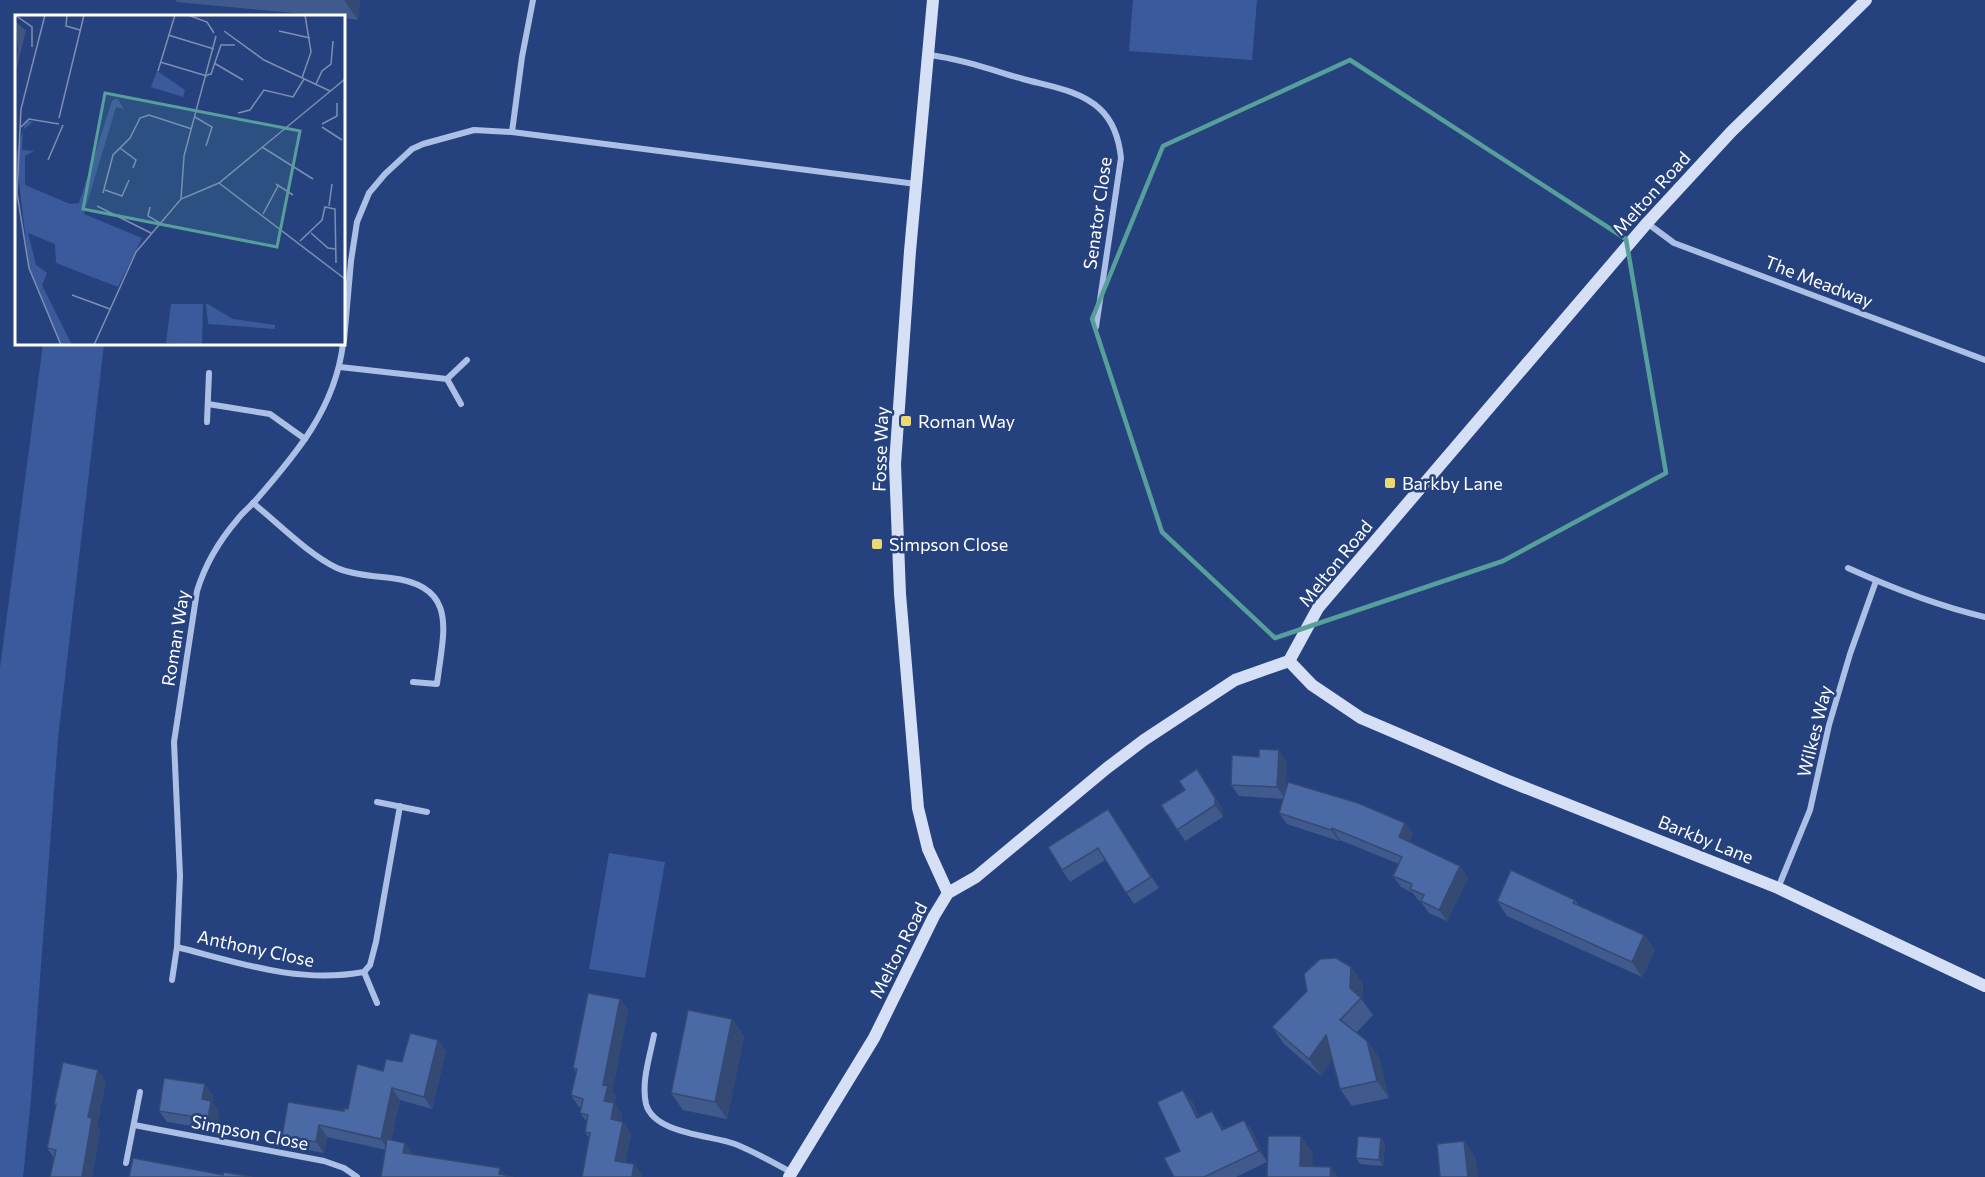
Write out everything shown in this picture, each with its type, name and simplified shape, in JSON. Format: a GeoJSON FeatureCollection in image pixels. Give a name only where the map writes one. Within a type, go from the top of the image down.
{"type":"FeatureCollection","features":[{"type":"Feature","properties":{"kind":"street"},"geometry":{"type":"LineString","coordinates":[[512,132],[522,57],[533,0]]}},
{"type":"Feature","properties":{"kind":"street","name":"Fosse Way"},"geometry":{"type":"LineString","coordinates":[[933,0],[909,251],[895,464],[900,594],[918,808],[928,849],[948,893]]}},
{"type":"Feature","properties":{"kind":"street","name":"Melton Road"},"geometry":{"type":"LineString","coordinates":[[791,1175],[874,1038],[934,916],[948,893],[976,877],[1144,740],[1235,680],[1289,661],[1318,608],[1647,224],[1731,132],[1866,0]]}},
{"type":"Feature","properties":{"kind":"street","name":"Senator Close"},"geometry":{"type":"LineString","coordinates":[[929,55],[952,58],[1076,94],[1099,108],[1112,123],[1119,140],[1121,158],[1096,327]]}},
{"type":"Feature","properties":{"kind":"street","name":"Roman Way"},"geometry":{"type":"LineString","coordinates":[[345,301],[347,260],[357,222],[369,193],[385,174],[412,149],[435,140],[474,130],[512,132],[917,184]]}},
{"type":"Feature","properties":{"kind":"street","name":"The Meadway"},"geometry":{"type":"LineString","coordinates":[[1647,224],[1674,243],[1985,360]]}},
{"type":"Feature","properties":{"kind":"street","name":"Roman Way"},"geometry":{"type":"LineString","coordinates":[[172,980],[177,947],[180,876],[174,742],[196,591],[204,568],[237,519],[289,461],[320,416],[340,367],[343,345]]}},
{"type":"Feature","properties":{"kind":"street"},"geometry":{"type":"LineString","coordinates":[[340,367],[447,379],[467,360]]}},
{"type":"Feature","properties":{"kind":"street"},"geometry":{"type":"LineString","coordinates":[[207,422],[209,373]]}},
{"type":"Feature","properties":{"kind":"street"},"geometry":{"type":"LineString","coordinates":[[447,379],[461,404]]}},
{"type":"Feature","properties":{"kind":"street"},"geometry":{"type":"LineString","coordinates":[[208,404],[270,414],[304,439]]}},
{"type":"Feature","properties":{"kind":"street"},"geometry":{"type":"LineString","coordinates":[[253,503],[323,560],[339,569],[406,580],[426,588],[435,597],[441,606],[444,623],[437,684],[413,681]]}},
{"type":"Feature","properties":{"kind":"street"},"geometry":{"type":"LineString","coordinates":[[1848,568],[1952,610],[1985,617]]}},
{"type":"Feature","properties":{"kind":"street","name":"Wilkes Way"},"geometry":{"type":"LineString","coordinates":[[1778,888],[1810,810],[1829,725],[1850,654],[1876,581]]}},
{"type":"Feature","properties":{"kind":"street","name":"Barkby Lane"},"geometry":{"type":"LineString","coordinates":[[1289,661],[1312,685],[1361,718],[1506,780],[1778,888],[1985,986]]}},
{"type":"Feature","properties":{"kind":"street"},"geometry":{"type":"LineString","coordinates":[[377,802],[427,812]]}},
{"type":"Feature","properties":{"kind":"street"},"geometry":{"type":"LineString","coordinates":[[377,1003],[364,972],[370,965],[376,942],[400,806]]}},
{"type":"Feature","properties":{"kind":"street","name":"Anthony Close"},"geometry":{"type":"LineString","coordinates":[[177,947],[282,973],[338,977],[364,972]]}},
{"type":"Feature","properties":{"kind":"street"},"geometry":{"type":"LineString","coordinates":[[654,1035],[645,1086],[646,1106],[657,1121],[682,1131],[733,1143],[791,1175]]}},
{"type":"Feature","properties":{"kind":"street"},"geometry":{"type":"LineString","coordinates":[[126,1163],[140,1092]]}},
{"type":"Feature","properties":{"kind":"street","name":"Simpson Close"},"geometry":{"type":"LineString","coordinates":[[134,1125],[324,1161],[344,1168],[357,1177]]}},
{"type":"Feature","properties":{"kind":"highlighted area"},"geometry":{"type":"Polygon","coordinates":[[[1350,60],[1626,239],[1666,473],[1503,561],[1275,638],[1162,532],[1092,319],[1163,146],[1350,60]]]}},
{"type":"Feature","properties":{"kind":"shaded area"},"geometry":{"type":"Polygon","coordinates":[[[1133,0],[1257,0],[1252,60],[1129,51],[1133,0]]]}},
{"type":"Feature","properties":{"kind":"shaded area"},"geometry":{"type":"Polygon","coordinates":[[[43,345],[104,345],[58,738],[23,1177],[0,1177],[0,668],[43,345]]]}},
{"type":"Feature","properties":{"kind":"shaded area"},"geometry":{"type":"Polygon","coordinates":[[[609,853],[665,862],[645,978],[589,969],[609,853]]]}},
{"type":"Feature","properties":{"kind":"building"},"geometry":{"type":"Polygon","coordinates":[[[1259,749],[1279,750],[1277,787],[1231,785],[1232,755],[1259,757],[1259,749]]]}},
{"type":"Feature","properties":{"kind":"building"},"geometry":{"type":"Polygon","coordinates":[[[1197,769],[1215,798],[1215,805],[1177,830],[1161,805],[1185,790],[1179,781],[1197,769]]]}},
{"type":"Feature","properties":{"kind":"building"},"geometry":{"type":"Polygon","coordinates":[[[1288,782],[1358,803],[1405,823],[1399,837],[1460,866],[1439,910],[1421,901],[1424,895],[1410,889],[1412,884],[1393,876],[1402,857],[1332,828],[1331,830],[1279,813],[1288,782]]]}},
{"type":"Feature","properties":{"kind":"building"},"geometry":{"type":"Polygon","coordinates":[[[1108,809],[1151,877],[1126,893],[1098,848],[1062,870],[1048,847],[1108,809]]]}},
{"type":"Feature","properties":{"kind":"building"},"geometry":{"type":"Polygon","coordinates":[[[1511,870],[1575,900],[1573,903],[1644,935],[1632,962],[1497,901],[1511,870]]]}},
{"type":"Feature","properties":{"kind":"building"},"geometry":{"type":"Polygon","coordinates":[[[1336,958],[1351,967],[1350,988],[1361,998],[1340,1020],[1367,1041],[1377,1081],[1340,1089],[1326,1035],[1309,1059],[1272,1027],[1307,991],[1304,974],[1320,959],[1336,958]]]}},
{"type":"Feature","properties":{"kind":"building"},"geometry":{"type":"Polygon","coordinates":[[[588,993],[620,999],[603,1085],[608,1086],[604,1101],[614,1103],[611,1119],[623,1122],[615,1161],[634,1164],[632,1177],[582,1177],[590,1133],[585,1132],[588,1115],[580,1113],[583,1099],[571,1095],[577,1069],[573,1068],[588,993]]]}},
{"type":"Feature","properties":{"kind":"building"},"geometry":{"type":"Polygon","coordinates":[[[688,1010],[732,1019],[715,1102],[671,1093],[688,1010]]]}},
{"type":"Feature","properties":{"kind":"building"},"geometry":{"type":"Polygon","coordinates":[[[410,1033],[438,1040],[424,1097],[392,1088],[381,1139],[319,1125],[316,1142],[282,1136],[288,1102],[344,1111],[344,1108],[348,1109],[357,1064],[383,1071],[386,1059],[402,1062],[410,1033]]]}},
{"type":"Feature","properties":{"kind":"building"},"geometry":{"type":"Polygon","coordinates":[[[63,1062],[98,1070],[88,1117],[92,1118],[82,1177],[50,1177],[56,1150],[47,1148],[63,1062]]]}},
{"type":"Feature","properties":{"kind":"building"},"geometry":{"type":"Polygon","coordinates":[[[164,1078],[205,1084],[202,1099],[211,1101],[208,1119],[159,1111],[164,1078]]]}},
{"type":"Feature","properties":{"kind":"building"},"geometry":{"type":"Polygon","coordinates":[[[1183,1090],[1197,1118],[1212,1111],[1222,1130],[1244,1120],[1259,1151],[1204,1177],[1174,1177],[1164,1158],[1180,1151],[1157,1102],[1183,1090]]]}},
{"type":"Feature","properties":{"kind":"building"},"geometry":{"type":"Polygon","coordinates":[[[1268,1136],[1301,1136],[1300,1166],[1331,1167],[1330,1177],[1267,1177],[1268,1136]]]}},
{"type":"Feature","properties":{"kind":"building"},"geometry":{"type":"Polygon","coordinates":[[[1358,1136],[1381,1138],[1379,1160],[1356,1158],[1358,1136]]]}},
{"type":"Feature","properties":{"kind":"building"},"geometry":{"type":"Polygon","coordinates":[[[387,1139],[405,1143],[403,1153],[500,1168],[499,1174],[513,1177],[381,1177],[387,1139]]]}},
{"type":"Feature","properties":{"kind":"building"},"geometry":{"type":"Polygon","coordinates":[[[1464,1141],[1468,1177],[1440,1177],[1437,1144],[1464,1141]]]}},
{"type":"Feature","properties":{"kind":"building"},"geometry":{"type":"Polygon","coordinates":[[[133,1158],[223,1175],[224,1172],[253,1177],[129,1177],[133,1158]]]}},
{"type":"Feature","properties":{"kind":"place","name":"Roman Way"},"geometry":{"type":"Point","coordinates":[906,421]}},
{"type":"Feature","properties":{"kind":"place","name":"Barkby Lane"},"geometry":{"type":"Point","coordinates":[1390,483]}},
{"type":"Feature","properties":{"kind":"place","name":"Simpson Close"},"geometry":{"type":"Point","coordinates":[877,544]}}]}
